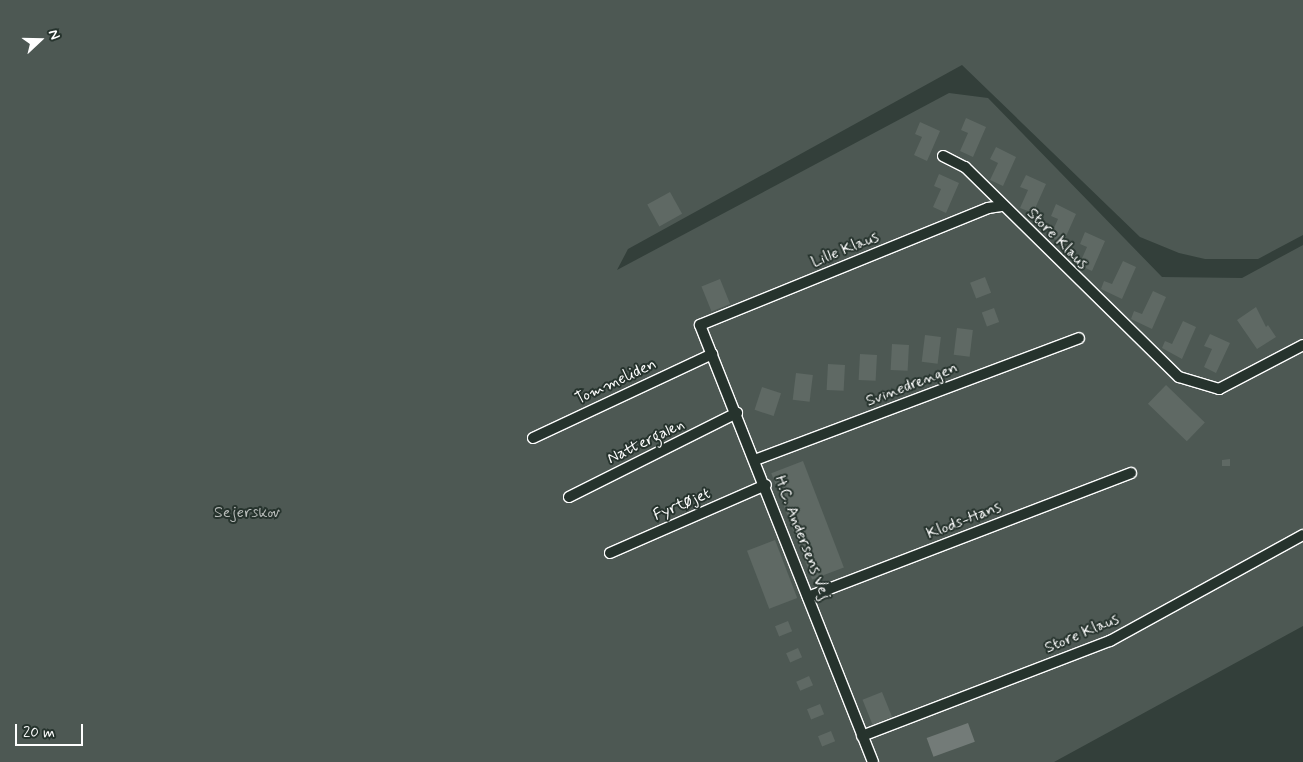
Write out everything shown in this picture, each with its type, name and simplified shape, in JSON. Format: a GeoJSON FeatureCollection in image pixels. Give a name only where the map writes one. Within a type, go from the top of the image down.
{"type":"FeatureCollection","features":[{"type":"Feature","properties":{"kind":"lane","name":"Store Klaus"},"geometry":{"type":"LineString","coordinates":[[943,156],[966,168],[1168,369],[1193,384],[1219,389],[1303,346]]}},
{"type":"Feature","properties":{"kind":"lane","name":"Lille Klaus"},"geometry":{"type":"LineString","coordinates":[[700,325],[988,208],[1003,206]]}},
{"type":"Feature","properties":{"kind":"lane","name":"H.C. Andersens Vej"},"geometry":{"type":"LineString","coordinates":[[700,325],[766,485],[873,762]]}},
{"type":"Feature","properties":{"kind":"lane","name":"Svinedrengen"},"geometry":{"type":"LineString","coordinates":[[755,460],[1079,338]]}},
{"type":"Feature","properties":{"kind":"lane","name":"Tommeliden"},"geometry":{"type":"LineString","coordinates":[[533,438],[712,354]]}},
{"type":"Feature","properties":{"kind":"lane","name":"Nattergalen"},"geometry":{"type":"LineString","coordinates":[[569,497],[736,413]]}},
{"type":"Feature","properties":{"kind":"lane","name":"Klods-Hans"},"geometry":{"type":"LineString","coordinates":[[808,597],[1131,474]]}},
{"type":"Feature","properties":{"kind":"lane","name":"Fyrtøjet"},"geometry":{"type":"LineString","coordinates":[[610,552],[766,485]]}},
{"type":"Feature","properties":{"kind":"lane","name":"Store Klaus"},"geometry":{"type":"LineString","coordinates":[[862,736],[1110,641],[1303,535]]}},
{"type":"Feature","properties":{"kind":"green space","name":"Sejerskov"},"geometry":{"type":"Polygon","coordinates":[[[0,0],[1303,0],[1303,235],[1258,259],[1205,259],[1179,253],[1140,237],[962,65],[628,249],[617,270],[949,93],[988,98],[1162,277],[1242,278],[1303,245],[1303,626],[1054,762],[0,762],[0,0]]]}},
{"type":"Feature","properties":{"kind":"shaded area"},"geometry":{"type":"Polygon","coordinates":[[[968,723],[975,742],[933,757],[927,738],[968,723]]]}},
{"type":"Feature","properties":{"kind":"building"},"geometry":{"type":"Polygon","coordinates":[[[966,118],[986,127],[973,157],[960,151],[968,133],[961,130],[966,118]]]}},
{"type":"Feature","properties":{"kind":"building"},"geometry":{"type":"Polygon","coordinates":[[[920,122],[940,131],[927,161],[914,155],[922,137],[915,134],[920,122]]]}},
{"type":"Feature","properties":{"kind":"building"},"geometry":{"type":"Polygon","coordinates":[[[996,147],[1016,157],[1003,186],[990,180],[998,163],[990,159],[996,147]]]}},
{"type":"Feature","properties":{"kind":"building"},"geometry":{"type":"Polygon","coordinates":[[[939,174],[959,183],[946,213],[933,207],[941,189],[934,186],[939,174]]]}},
{"type":"Feature","properties":{"kind":"building"},"geometry":{"type":"Polygon","coordinates":[[[1026,175],[1046,184],[1033,213],[1020,208],[1028,190],[1020,187],[1026,175]]]}},
{"type":"Feature","properties":{"kind":"building"},"geometry":{"type":"Polygon","coordinates":[[[670,192],[682,214],[659,226],[647,205],[670,192]]]}},
{"type":"Feature","properties":{"kind":"building"},"geometry":{"type":"Polygon","coordinates":[[[1056,204],[1076,214],[1063,243],[1050,237],[1058,219],[1051,216],[1056,204]]]}},
{"type":"Feature","properties":{"kind":"building"},"geometry":{"type":"Polygon","coordinates":[[[1085,232],[1105,241],[1092,271],[1079,265],[1087,247],[1080,244],[1085,232]]]}},
{"type":"Feature","properties":{"kind":"building"},"geometry":{"type":"Polygon","coordinates":[[[1123,261],[1136,267],[1122,299],[1101,289],[1104,281],[1112,284],[1123,261]]]}},
{"type":"Feature","properties":{"kind":"building"},"geometry":{"type":"Polygon","coordinates":[[[985,277],[991,293],[976,299],[970,283],[985,277]]]}},
{"type":"Feature","properties":{"kind":"building"},"geometry":{"type":"Polygon","coordinates":[[[720,279],[730,304],[712,312],[701,286],[720,279]]]}},
{"type":"Feature","properties":{"kind":"building"},"geometry":{"type":"Polygon","coordinates":[[[1153,291],[1166,297],[1152,329],[1131,319],[1134,311],[1142,314],[1153,291]]]}},
{"type":"Feature","properties":{"kind":"building"},"geometry":{"type":"Polygon","coordinates":[[[1256,307],[1266,327],[1268,325],[1276,337],[1257,349],[1237,320],[1256,307]]]}},
{"type":"Feature","properties":{"kind":"building"},"geometry":{"type":"Polygon","coordinates":[[[994,308],[999,322],[987,327],[982,312],[994,308]]]}},
{"type":"Feature","properties":{"kind":"building"},"geometry":{"type":"Polygon","coordinates":[[[1183,321],[1196,327],[1182,359],[1162,348],[1165,341],[1172,344],[1183,321]]]}},
{"type":"Feature","properties":{"kind":"building"},"geometry":{"type":"Polygon","coordinates":[[[957,328],[973,330],[970,357],[954,355],[957,328]]]}},
{"type":"Feature","properties":{"kind":"building"},"geometry":{"type":"Polygon","coordinates":[[[1210,334],[1230,343],[1216,373],[1204,367],[1212,349],[1204,346],[1210,334]]]}},
{"type":"Feature","properties":{"kind":"building"},"geometry":{"type":"Polygon","coordinates":[[[925,335],[941,337],[938,364],[922,362],[925,335]]]}},
{"type":"Feature","properties":{"kind":"building"},"geometry":{"type":"Polygon","coordinates":[[[892,344],[909,345],[908,371],[891,370],[892,344]]]}},
{"type":"Feature","properties":{"kind":"building"},"geometry":{"type":"Polygon","coordinates":[[[860,354],[877,355],[876,381],[859,380],[860,354]]]}},
{"type":"Feature","properties":{"kind":"building"},"geometry":{"type":"Polygon","coordinates":[[[828,364],[845,365],[844,391],[827,390],[828,364]]]}},
{"type":"Feature","properties":{"kind":"building"},"geometry":{"type":"Polygon","coordinates":[[[796,373],[813,375],[810,402],[793,400],[796,373]]]}},
{"type":"Feature","properties":{"kind":"building"},"geometry":{"type":"Polygon","coordinates":[[[1166,385],[1205,423],[1187,441],[1148,404],[1166,385]]]}},
{"type":"Feature","properties":{"kind":"building"},"geometry":{"type":"Polygon","coordinates":[[[762,387],[781,393],[774,416],[755,410],[762,387]]]}},
{"type":"Feature","properties":{"kind":"building"},"geometry":{"type":"Polygon","coordinates":[[[1230,459],[1230,466],[1222,466],[1222,460],[1230,459]]]}},
{"type":"Feature","properties":{"kind":"building"},"geometry":{"type":"Polygon","coordinates":[[[803,461],[844,567],[812,580],[771,473],[803,461]]]}},
{"type":"Feature","properties":{"kind":"building"},"geometry":{"type":"Polygon","coordinates":[[[775,540],[797,598],[769,609],[747,551],[775,540]]]}},
{"type":"Feature","properties":{"kind":"building"},"geometry":{"type":"Polygon","coordinates":[[[788,621],[792,631],[779,636],[775,626],[788,621]]]}},
{"type":"Feature","properties":{"kind":"building"},"geometry":{"type":"Polygon","coordinates":[[[798,648],[802,657],[790,662],[786,653],[798,648]]]}},
{"type":"Feature","properties":{"kind":"building"},"geometry":{"type":"Polygon","coordinates":[[[809,676],[813,685],[800,691],[796,682],[809,676]]]}},
{"type":"Feature","properties":{"kind":"building"},"geometry":{"type":"Polygon","coordinates":[[[882,692],[892,717],[873,725],[863,700],[882,692]]]}},
{"type":"Feature","properties":{"kind":"building"},"geometry":{"type":"Polygon","coordinates":[[[820,704],[824,714],[811,719],[807,709],[820,704]]]}},
{"type":"Feature","properties":{"kind":"building"},"geometry":{"type":"Polygon","coordinates":[[[831,731],[835,741],[822,746],[818,736],[831,731]]]}}]}
